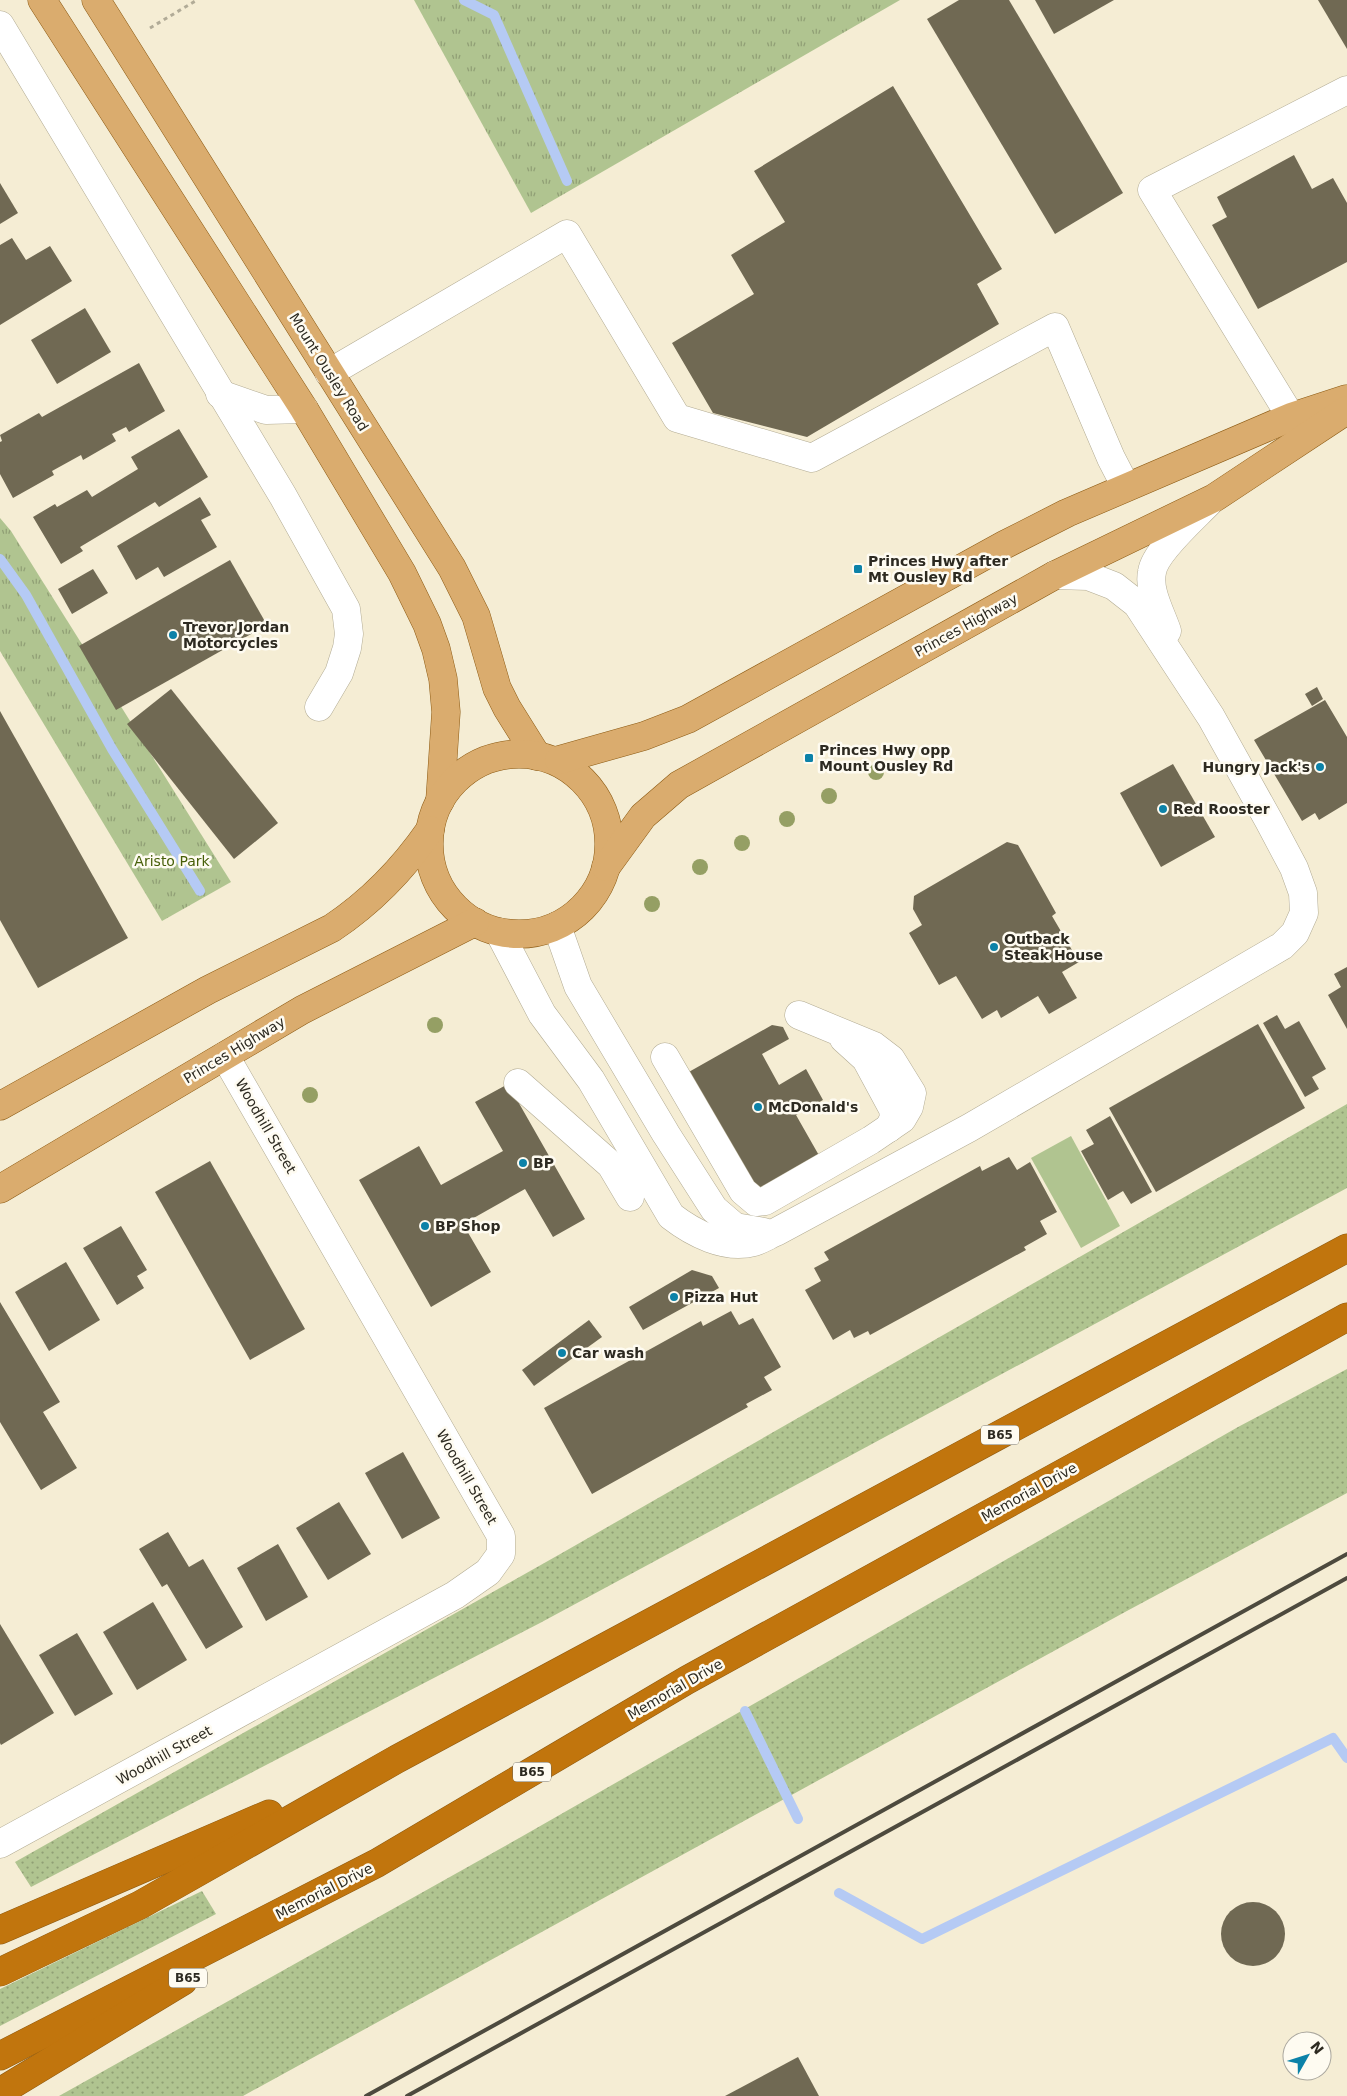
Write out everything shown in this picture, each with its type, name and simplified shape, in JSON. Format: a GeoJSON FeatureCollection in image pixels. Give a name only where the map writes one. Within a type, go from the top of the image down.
{"type":"FeatureCollection","features":[{"type":"Feature","properties":{"kind":"highway","name":"B65"},"geometry":{"type":"LineString","coordinates":[[0,1930],[397,1759],[1347,1248]]}},
{"type":"Feature","properties":{"kind":"highway","name":"Memorial Drive"},"geometry":{"type":"LineString","coordinates":[[0,2056],[377,1863],[696,1676],[1347,1316]]}},
{"type":"Feature","properties":{"kind":"highway"},"geometry":{"type":"LineString","coordinates":[[0,1972],[140,1905],[397,1759]]}},
{"type":"Feature","properties":{"kind":"highway","name":"B65"},"geometry":{"type":"LineString","coordinates":[[0,2092],[377,1863]]}},
{"type":"Feature","properties":{"kind":"main road"},"geometry":{"type":"LineString","coordinates":[[0,1106],[200,995],[332,928],[347,918],[384,886],[410,859],[430,830],[440,801],[444,757],[445,698],[436,649],[427,624],[402,573],[304,409],[42,0]]}},
{"type":"Feature","properties":{"kind":"main road","name":"Mount Ousley Road"},"geometry":{"type":"LineString","coordinates":[[96,0],[461,584],[476,616],[497,688],[507,708],[548,758],[586,784],[602,809],[609,838],[606,867]]}},
{"type":"Feature","properties":{"kind":"main road"},"geometry":{"type":"LineString","coordinates":[[440,801],[459,777],[482,762],[509,754],[548,758],[644,736],[688,719],[1004,544],[1126,486],[1291,417],[1347,399]]}},
{"type":"Feature","properties":{"kind":"main road","name":"Princes Highway"},"geometry":{"type":"LineString","coordinates":[[606,867],[643,816],[678,785],[1056,575],[1214,498],[1347,410]]}},
{"type":"Feature","properties":{"kind":"main road"},"geometry":{"type":"LineString","coordinates":[[430,830],[430,857],[438,883],[454,906],[474,922],[500,932],[529,934],[557,926],[580,912],[596,891],[606,867]]}},
{"type":"Feature","properties":{"kind":"main road","name":"Princes Highway"},"geometry":{"type":"LineString","coordinates":[[0,1189],[302,1010],[474,922]]}},
{"type":"Feature","properties":{"kind":"street"},"geometry":{"type":"LineString","coordinates":[[0,25],[282,496],[346,609],[349,634],[348,648],[339,673],[319,706]]}},
{"type":"Feature","properties":{"kind":"street"},"geometry":{"type":"LineString","coordinates":[[1291,417],[1152,190],[1347,90]]}},
{"type":"Feature","properties":{"kind":"street"},"geometry":{"type":"LineString","coordinates":[[329,373],[568,234],[677,418],[812,458],[1055,327],[1126,486]]}},
{"type":"Feature","properties":{"kind":"street"},"geometry":{"type":"LineString","coordinates":[[220,394],[266,410],[304,409]]}},
{"type":"Feature","properties":{"kind":"street"},"geometry":{"type":"LineString","coordinates":[[1183,672],[1153,594],[1152,572],[1160,553],[1214,498]]}},
{"type":"Feature","properties":{"kind":"street"},"geometry":{"type":"LineString","coordinates":[[500,932],[542,1014],[591,1080],[671,1216],[685,1227],[699,1234],[735,1244],[754,1242],[776,1232],[969,1128],[1282,946],[1295,933],[1304,913],[1303,893],[1294,868],[1183,672],[1137,604],[1114,586],[1088,576],[1056,575]]}},
{"type":"Feature","properties":{"kind":"street"},"geometry":{"type":"LineString","coordinates":[[557,926],[578,986],[666,1134],[714,1209],[735,1227],[751,1231],[776,1232]]}},
{"type":"Feature","properties":{"kind":"street"},"geometry":{"type":"LineString","coordinates":[[665,1057],[743,1191],[756,1202],[772,1197],[871,1140],[889,1128],[894,1118],[893,1109],[866,1059],[836,1031],[799,1014]]}},
{"type":"Feature","properties":{"kind":"street","name":"Woodhill Street"},"geometry":{"type":"LineString","coordinates":[[0,1844],[455,1595],[488,1572],[500,1554],[501,1536],[225,1056]]}},
{"type":"Feature","properties":{"kind":"street"},"geometry":{"type":"LineString","coordinates":[[518,1083],[611,1165],[630,1197]]}},
{"type":"Feature","properties":{"kind":"path"},"geometry":{"type":"LineString","coordinates":[[123,44],[197,0]]}},
{"type":"Feature","properties":{"kind":"green space"},"geometry":{"type":"Polygon","coordinates":[[[414,0],[900,0],[531,213],[414,0]]]}},
{"type":"Feature","properties":{"kind":"green space","name":"Aristo Park"},"geometry":{"type":"Polygon","coordinates":[[[0,518],[11,531],[231,882],[162,921],[0,651],[0,518]]]}},
{"type":"Feature","properties":{"kind":"green space"},"geometry":{"type":"Polygon","coordinates":[[[1347,1104],[1347,1188],[540,1623],[31,1887],[15,1862],[562,1553],[1347,1104]]]}},
{"type":"Feature","properties":{"kind":"green space"},"geometry":{"type":"Polygon","coordinates":[[[1071,1136],[1120,1226],[1081,1248],[1031,1158],[1071,1136]]]}},
{"type":"Feature","properties":{"kind":"green space"},"geometry":{"type":"Polygon","coordinates":[[[1347,1369],[1347,1493],[1125,1612],[243,2096],[59,2096],[521,1837],[1238,1427],[1347,1369]]]}},
{"type":"Feature","properties":{"kind":"green space"},"geometry":{"type":"Polygon","coordinates":[[[202,1891],[216,1914],[0,2026],[0,1989],[202,1891]]]}},
{"type":"Feature","properties":{"kind":"building"},"geometry":{"type":"Polygon","coordinates":[[[959,0],[1009,0],[1123,193],[1055,234],[927,19],[959,0]]]}},
{"type":"Feature","properties":{"kind":"building"},"geometry":{"type":"Polygon","coordinates":[[[1035,0],[1114,0],[1054,34],[1035,0]]]}},
{"type":"Feature","properties":{"kind":"building"},"geometry":{"type":"Polygon","coordinates":[[[1318,0],[1347,0],[1347,49],[1318,0]]]}},
{"type":"Feature","properties":{"kind":"building"},"geometry":{"type":"Polygon","coordinates":[[[893,86],[1002,269],[977,284],[999,324],[807,437],[713,413],[672,343],[754,294],[731,255],[785,222],[754,171],[893,86]]]}},
{"type":"Feature","properties":{"kind":"building"},"geometry":{"type":"Polygon","coordinates":[[[1294,155],[1312,189],[1333,178],[1347,203],[1347,262],[1258,309],[1212,225],[1227,217],[1217,197],[1294,155]]]}},
{"type":"Feature","properties":{"kind":"building"},"geometry":{"type":"Polygon","coordinates":[[[0,183],[18,213],[0,224],[0,183]]]}},
{"type":"Feature","properties":{"kind":"building"},"geometry":{"type":"Polygon","coordinates":[[[12,238],[26,260],[50,246],[72,281],[0,325],[0,245],[12,238]]]}},
{"type":"Feature","properties":{"kind":"building"},"geometry":{"type":"Polygon","coordinates":[[[85,308],[111,352],[57,384],[31,340],[85,308]]]}},
{"type":"Feature","properties":{"kind":"building"},"geometry":{"type":"Polygon","coordinates":[[[139,363],[165,411],[129,432],[126,427],[112,434],[116,441],[83,460],[81,455],[52,471],[54,475],[13,498],[0,474],[0,442],[2,441],[0,435],[39,413],[42,417],[139,363]]]}},
{"type":"Feature","properties":{"kind":"building"},"geometry":{"type":"Polygon","coordinates":[[[179,429],[208,477],[159,507],[155,502],[80,547],[83,551],[61,564],[33,517],[55,504],[57,507],[87,490],[92,497],[138,469],[131,457],[179,429]]]}},
{"type":"Feature","properties":{"kind":"building"},"geometry":{"type":"Polygon","coordinates":[[[200,497],[211,515],[201,520],[217,547],[164,577],[158,567],[136,580],[117,546],[200,497]]]}},
{"type":"Feature","properties":{"kind":"building","name":"Trevor Jordan Motorcycles"},"geometry":{"type":"Polygon","coordinates":[[[230,560],[267,625],[116,710],[79,646],[230,560]]]}},
{"type":"Feature","properties":{"kind":"building"},"geometry":{"type":"Polygon","coordinates":[[[93,569],[108,593],[72,614],[58,589],[93,569]]]}},
{"type":"Feature","properties":{"kind":"building"},"geometry":{"type":"Polygon","coordinates":[[[1317,687],[1323,699],[1312,706],[1305,694],[1317,687]]]}},
{"type":"Feature","properties":{"kind":"building"},"geometry":{"type":"Polygon","coordinates":[[[171,689],[278,823],[234,859],[127,724],[171,689]]]}},
{"type":"Feature","properties":{"kind":"building"},"geometry":{"type":"Polygon","coordinates":[[[1325,700],[1347,737],[1347,803],[1319,820],[1315,813],[1302,821],[1254,740],[1325,700]]]}},
{"type":"Feature","properties":{"kind":"building"},"geometry":{"type":"Polygon","coordinates":[[[0,711],[128,938],[38,988],[0,920],[0,711]]]}},
{"type":"Feature","properties":{"kind":"building"},"geometry":{"type":"Polygon","coordinates":[[[1173,764],[1215,837],[1161,867],[1120,793],[1173,764]]]}},
{"type":"Feature","properties":{"kind":"building","name":"Outback Steak House"},"geometry":{"type":"Polygon","coordinates":[[[1007,842],[1018,845],[1056,913],[1052,916],[1079,962],[1062,972],[1077,998],[1049,1014],[1038,996],[1001,1018],[997,1010],[982,1019],[956,976],[939,985],[909,933],[922,925],[913,909],[914,896],[1007,842]]]}},
{"type":"Feature","properties":{"kind":"building"},"geometry":{"type":"Polygon","coordinates":[[[1347,967],[1347,1029],[1328,995],[1341,987],[1334,974],[1347,967]]]}},
{"type":"Feature","properties":{"kind":"building"},"geometry":{"type":"Polygon","coordinates":[[[1277,1015],[1285,1029],[1299,1021],[1326,1069],[1312,1077],[1319,1089],[1305,1097],[1263,1023],[1277,1015]]]}},
{"type":"Feature","properties":{"kind":"building"},"geometry":{"type":"Polygon","coordinates":[[[1258,1024],[1305,1108],[1156,1192],[1109,1108],[1258,1024]]]}},
{"type":"Feature","properties":{"kind":"building","name":"McDonald's"},"geometry":{"type":"Polygon","coordinates":[[[772,1025],[783,1027],[789,1039],[762,1054],[779,1085],[806,1069],[823,1100],[796,1115],[829,1173],[755,1193],[687,1073],[772,1025]]]}},
{"type":"Feature","properties":{"kind":"building"},"geometry":{"type":"Polygon","coordinates":[[[508,1084],[585,1219],[553,1237],[525,1189],[463,1224],[491,1272],[431,1307],[359,1180],[419,1146],[441,1185],[503,1151],[475,1102],[508,1084]]]}},
{"type":"Feature","properties":{"kind":"building"},"geometry":{"type":"Polygon","coordinates":[[[1110,1116],[1152,1192],[1131,1204],[1123,1191],[1108,1200],[1081,1151],[1094,1144],[1086,1130],[1110,1116]]]}},
{"type":"Feature","properties":{"kind":"building"},"geometry":{"type":"Polygon","coordinates":[[[1009,1157],[1017,1170],[1030,1162],[1057,1212],[1040,1221],[1047,1234],[1024,1247],[1026,1250],[870,1335],[868,1331],[854,1338],[850,1330],[833,1340],[805,1290],[821,1281],[814,1268],[829,1260],[824,1252],[980,1166],[982,1171],[1009,1157]]]}},
{"type":"Feature","properties":{"kind":"building"},"geometry":{"type":"Polygon","coordinates":[[[210,1161],[305,1329],[250,1360],[155,1192],[210,1161]]]}},
{"type":"Feature","properties":{"kind":"building"},"geometry":{"type":"Polygon","coordinates":[[[121,1226],[147,1270],[137,1276],[144,1288],[117,1305],[83,1248],[121,1226]]]}},
{"type":"Feature","properties":{"kind":"building"},"geometry":{"type":"Polygon","coordinates":[[[66,1262],[100,1320],[49,1351],[15,1292],[66,1262]]]}},
{"type":"Feature","properties":{"kind":"building","name":"Pizza Hut"},"geometry":{"type":"Polygon","coordinates":[[[692,1270],[712,1276],[719,1288],[643,1330],[629,1307],[692,1270]]]}},
{"type":"Feature","properties":{"kind":"building"},"geometry":{"type":"Polygon","coordinates":[[[0,1302],[60,1402],[43,1412],[77,1468],[41,1490],[0,1422],[0,1302]]]}},
{"type":"Feature","properties":{"kind":"building"},"geometry":{"type":"Polygon","coordinates":[[[731,1311],[739,1325],[753,1318],[781,1367],[764,1377],[772,1390],[746,1404],[748,1407],[592,1494],[544,1408],[701,1321],[703,1326],[731,1311]]]}},
{"type":"Feature","properties":{"kind":"building","name":"Car wash"},"geometry":{"type":"Polygon","coordinates":[[[589,1320],[602,1337],[534,1386],[522,1370],[589,1320]]]}},
{"type":"Feature","properties":{"kind":"building"},"geometry":{"type":"Polygon","coordinates":[[[403,1452],[440,1518],[402,1539],[365,1473],[403,1452]]]}},
{"type":"Feature","properties":{"kind":"building"},"geometry":{"type":"Polygon","coordinates":[[[339,1502],[371,1554],[328,1580],[296,1528],[339,1502]]]}},
{"type":"Feature","properties":{"kind":"building"},"geometry":{"type":"Polygon","coordinates":[[[168,1532],[189,1567],[203,1559],[243,1627],[206,1649],[167,1584],[162,1587],[139,1549],[168,1532]]]}},
{"type":"Feature","properties":{"kind":"building"},"geometry":{"type":"Polygon","coordinates":[[[278,1544],[308,1597],[266,1621],[237,1568],[278,1544]]]}},
{"type":"Feature","properties":{"kind":"building"},"geometry":{"type":"Polygon","coordinates":[[[153,1602],[187,1660],[137,1690],[103,1632],[153,1602]]]}},
{"type":"Feature","properties":{"kind":"building"},"geometry":{"type":"Polygon","coordinates":[[[0,1624],[54,1713],[1,1745],[0,1743],[0,1624]]]}},
{"type":"Feature","properties":{"kind":"building"},"geometry":{"type":"Polygon","coordinates":[[[77,1633],[113,1694],[75,1716],[39,1655],[77,1633]]]}},
{"type":"Feature","properties":{"kind":"building"},"geometry":{"type":"Polygon","coordinates":[[[1253,1902],[1271,1908],[1279,1916],[1285,1934],[1279,1952],[1271,1960],[1253,1966],[1235,1960],[1227,1952],[1221,1934],[1227,1916],[1235,1908],[1253,1902]]]}},
{"type":"Feature","properties":{"kind":"building"},"geometry":{"type":"Polygon","coordinates":[[[798,2057],[819,2096],[725,2096],[798,2057]]]}},
{"type":"Feature","properties":{"kind":"waterway"},"geometry":{"type":"LineString","coordinates":[[464,0],[494,15],[567,181]]}},
{"type":"Feature","properties":{"kind":"waterway"},"geometry":{"type":"LineString","coordinates":[[0,559],[26,595],[112,749],[200,891]]}},
{"type":"Feature","properties":{"kind":"waterway"},"geometry":{"type":"LineString","coordinates":[[745,1711],[798,1819]]}},
{"type":"Feature","properties":{"kind":"waterway"},"geometry":{"type":"LineString","coordinates":[[839,1893],[922,1939],[1333,1738],[1347,1758]]}},
{"type":"Feature","properties":{"kind":"railway"},"geometry":{"type":"LineString","coordinates":[[366,2096],[1347,1554]]}},
{"type":"Feature","properties":{"kind":"railway"},"geometry":{"type":"LineString","coordinates":[[407,2096],[1347,1578]]}},
{"type":"Feature","properties":{"kind":"place","name":"Princes Hwy after Mt Ousley Rd"},"geometry":{"type":"Point","coordinates":[858,569]}},
{"type":"Feature","properties":{"kind":"place","name":"Trevor Jordan Motorcycles"},"geometry":{"type":"Point","coordinates":[173,635]}},
{"type":"Feature","properties":{"kind":"place","name":"Princes Hwy opp Mount Ousley Rd"},"geometry":{"type":"Point","coordinates":[809,758]}},
{"type":"Feature","properties":{"kind":"place","name":"Hungry Jack's"},"geometry":{"type":"Point","coordinates":[1320,767]}},
{"type":"Feature","properties":{"kind":"place","name":"Red Rooster"},"geometry":{"type":"Point","coordinates":[1163,809]}},
{"type":"Feature","properties":{"kind":"place","name":"Outback Steak House"},"geometry":{"type":"Point","coordinates":[994,947]}},
{"type":"Feature","properties":{"kind":"place","name":"McDonald's"},"geometry":{"type":"Point","coordinates":[758,1107]}},
{"type":"Feature","properties":{"kind":"place","name":"BP"},"geometry":{"type":"Point","coordinates":[523,1163]}},
{"type":"Feature","properties":{"kind":"place","name":"BP Shop"},"geometry":{"type":"Point","coordinates":[425,1226]}},
{"type":"Feature","properties":{"kind":"place","name":"Pizza Hut"},"geometry":{"type":"Point","coordinates":[674,1297]}},
{"type":"Feature","properties":{"kind":"place","name":"Car wash"},"geometry":{"type":"Point","coordinates":[562,1353]}}]}
